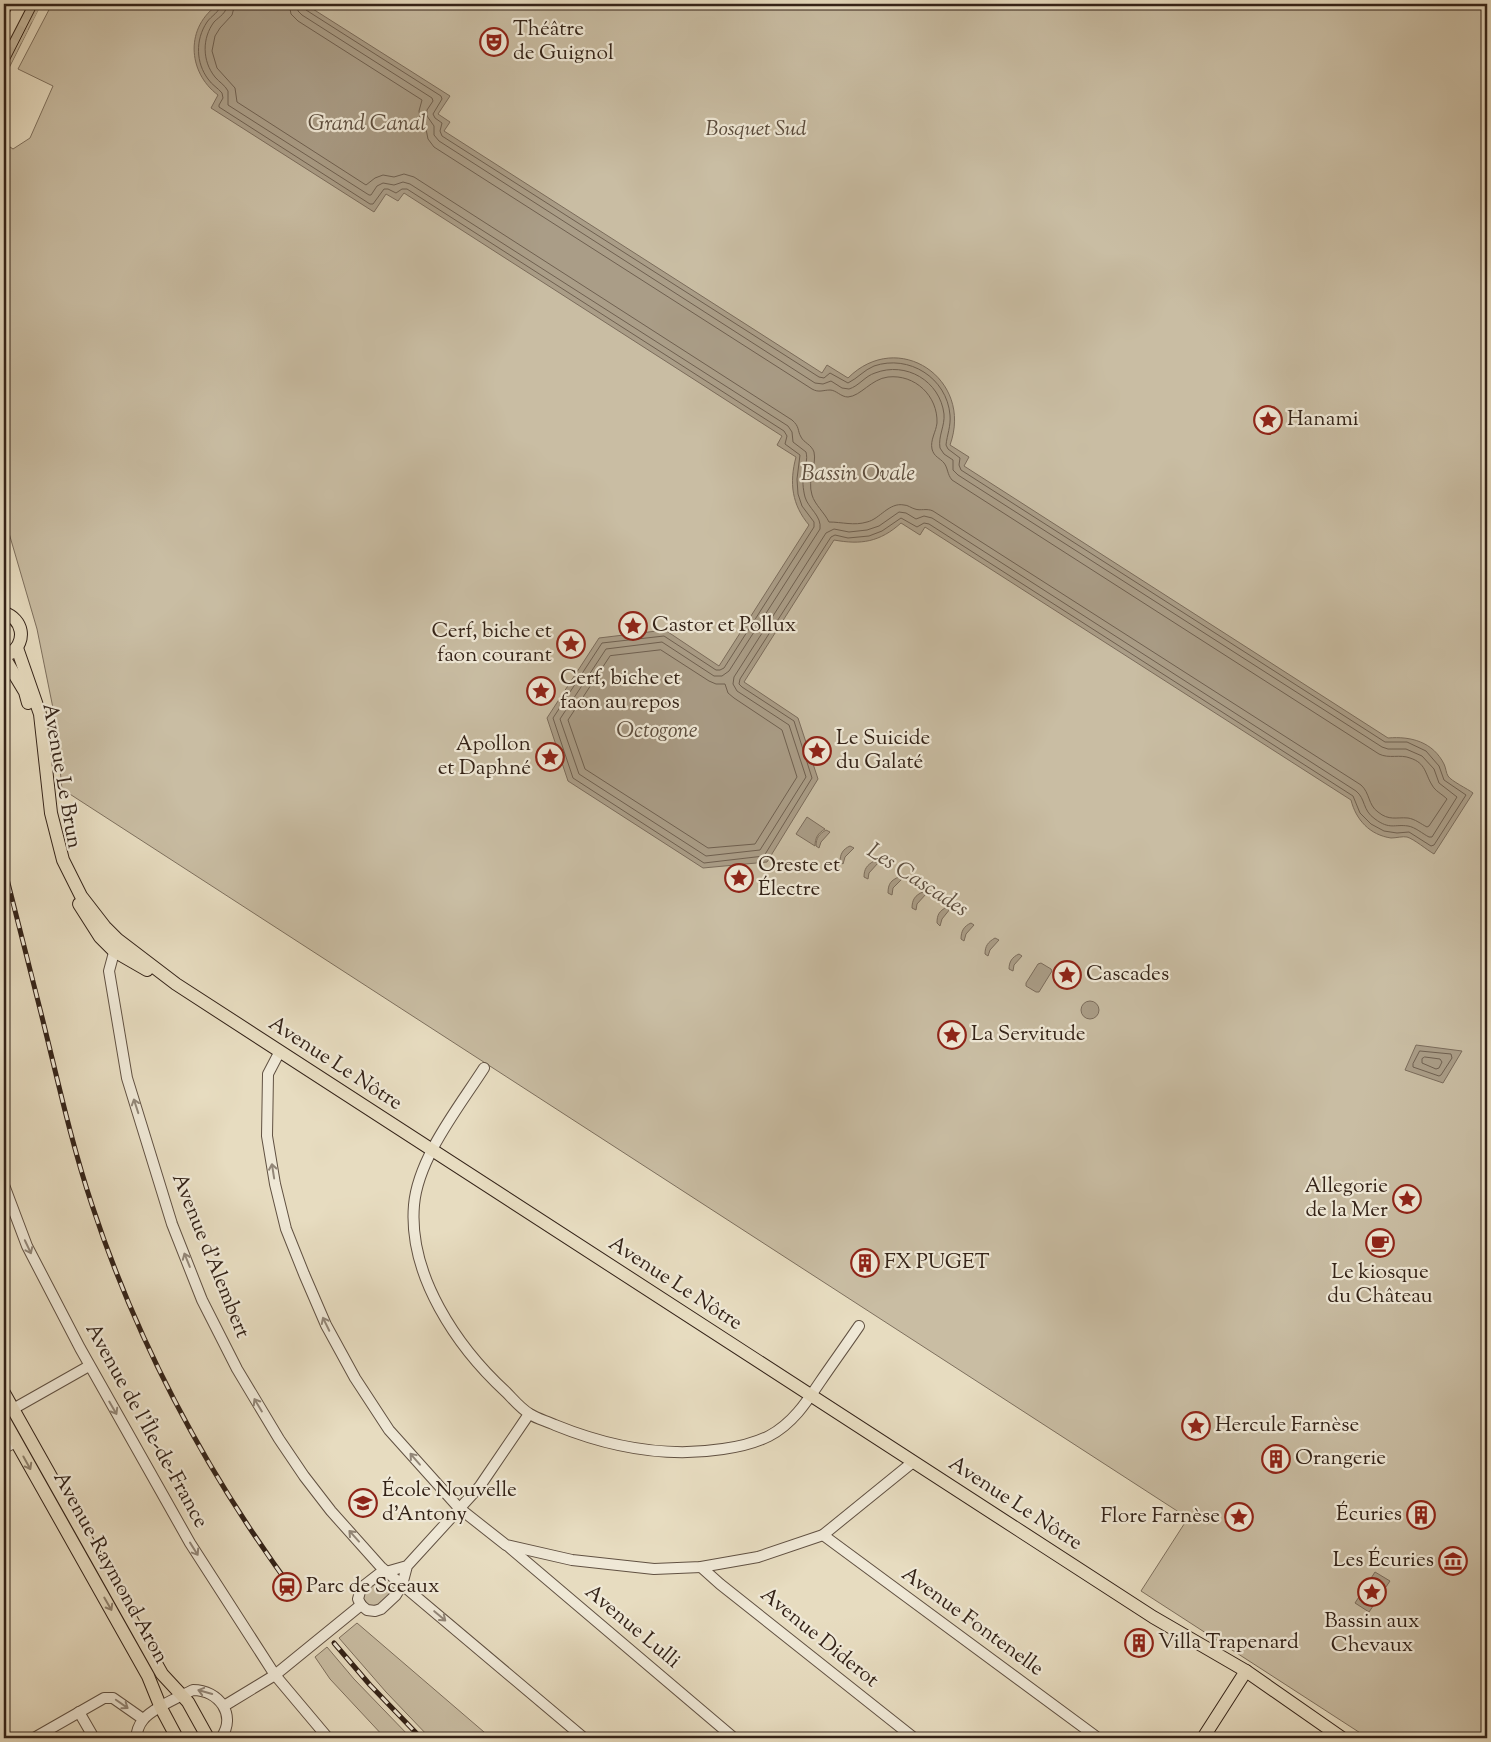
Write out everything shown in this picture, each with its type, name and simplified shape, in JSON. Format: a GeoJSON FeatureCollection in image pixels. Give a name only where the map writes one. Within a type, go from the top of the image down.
{"type":"FeatureCollection","features":[{"type":"Feature","properties":{"kind":"main road"},"geometry":{"type":"LineString","coordinates":[[4,36],[20,4]]}},
{"type":"Feature","properties":{"kind":"main road"},"geometry":{"type":"LineString","coordinates":[[4,656],[17,648],[20,642],[20,628],[13,617],[5,610]]}},
{"type":"Feature","properties":{"kind":"main road","name":"Avenue Le Brun"},"geometry":{"type":"LineString","coordinates":[[17,648],[35,694],[40,714],[51,813],[63,860],[81,896],[116,945]]}},
{"type":"Feature","properties":{"kind":"main road","name":"Avenue Le Brun"},"geometry":{"type":"LineString","coordinates":[[4,656],[25,692],[33,720],[46,826],[57,862],[68,887],[100,937],[116,945]]}},
{"type":"Feature","properties":{"kind":"main road","name":"Avenue Le Nôtre"},"geometry":{"type":"LineString","coordinates":[[116,945],[146,969],[176,984],[280,1051],[1153,1617],[1220,1665],[1244,1674],[1338,1736]]}},
{"type":"Feature","properties":{"kind":"main road","name":"Avenue Raymond Aron"},"geometry":{"type":"LineString","coordinates":[[4,1393],[162,1674],[185,1699],[208,1738]]}},
{"type":"Feature","properties":{"kind":"main road","name":"Avenue Raymond Aron"},"geometry":{"type":"LineString","coordinates":[[4,1420],[148,1676],[161,1708],[177,1738]]}},
{"type":"Feature","properties":{"kind":"main road"},"geometry":{"type":"LineString","coordinates":[[1203,1738],[1244,1674]]}},
{"type":"Feature","properties":{"kind":"street","name":"Avenue d'Alembert"},"geometry":{"type":"LineString","coordinates":[[116,945],[109,971],[127,1078],[172,1224],[202,1300],[237,1369],[279,1439],[304,1476],[331,1511],[387,1572]]}},
{"type":"Feature","properties":{"kind":"street","name":"Avenue Lulli"},"geometry":{"type":"LineString","coordinates":[[280,1051],[268,1074],[267,1136],[275,1184],[286,1229],[326,1325],[355,1378],[389,1430],[459,1508],[506,1545],[734,1738]]}},
{"type":"Feature","properties":{"kind":"street"},"geometry":{"type":"LineString","coordinates":[[484,1068],[432,1150],[419,1176],[414,1205],[415,1238],[422,1271],[438,1305],[465,1346],[497,1384],[529,1414],[570,1431],[633,1448],[667,1453],[701,1452],[738,1447],[768,1436],[793,1419],[859,1326]]}},
{"type":"Feature","properties":{"kind":"street","name":"Avenue de l'Île-de-France"},"geometry":{"type":"LineString","coordinates":[[4,1185],[27,1246],[89,1366],[190,1543],[275,1675],[328,1738]]}},
{"type":"Feature","properties":{"kind":"street"},"geometry":{"type":"LineString","coordinates":[[13,1409],[89,1366]]}},
{"type":"Feature","properties":{"kind":"street"},"geometry":{"type":"LineString","coordinates":[[407,1566],[378,1574],[361,1588],[358,1599],[361,1606],[371,1611],[381,1609],[396,1596],[402,1585],[407,1566],[480,1486],[529,1414]]}},
{"type":"Feature","properties":{"kind":"street"},"geometry":{"type":"LineString","coordinates":[[4,1448],[16,1442]]}},
{"type":"Feature","properties":{"kind":"street"},"geometry":{"type":"LineString","coordinates":[[506,1545],[572,1560],[654,1569],[701,1567],[758,1557],[823,1535],[913,1462]]}},
{"type":"Feature","properties":{"kind":"street","name":"Avenue Fontenelle"},"geometry":{"type":"LineString","coordinates":[[823,1535],[1098,1738]]}},
{"type":"Feature","properties":{"kind":"street","name":"Avenue Diderot"},"geometry":{"type":"LineString","coordinates":[[701,1567],[914,1738]]}},
{"type":"Feature","properties":{"kind":"street"},"geometry":{"type":"LineString","coordinates":[[387,1572],[584,1738]]}},
{"type":"Feature","properties":{"kind":"street"},"geometry":{"type":"LineString","coordinates":[[224,1706],[275,1675],[361,1606]]}},
{"type":"Feature","properties":{"kind":"street"},"geometry":{"type":"LineString","coordinates":[[136,1738],[138,1728],[143,1719],[161,1708],[185,1699],[193,1690],[201,1690],[212,1694],[224,1706],[227,1716],[226,1726],[221,1738]]}},
{"type":"Feature","properties":{"kind":"street"},"geometry":{"type":"LineString","coordinates":[[34,1738],[108,1697],[114,1698],[143,1719]]}},
{"type":"Feature","properties":{"kind":"street"},"geometry":{"type":"LineString","coordinates":[[79,1712],[94,1738]]}},
{"type":"Feature","properties":{"kind":"green space"},"geometry":{"type":"Polygon","coordinates":[[[27,4],[38,10],[4,78],[4,47],[27,4]]]}},
{"type":"Feature","properties":{"kind":"green space","name":"Bosquet Sud"},"geometry":{"type":"Polygon","coordinates":[[[52,4],[1487,4],[1487,1738],[1368,1738],[1141,1591],[1188,1518],[62,789],[55,718],[37,629],[4,516],[4,143],[13,149],[30,138],[53,86],[18,69],[52,4]]]}},
{"type":"Feature","properties":{"kind":"green space"},"geometry":{"type":"Polygon","coordinates":[[[386,1576],[396,1586],[395,1590],[381,1606],[370,1607],[363,1598],[363,1592],[378,1578],[386,1576]]]}},
{"type":"Feature","properties":{"kind":"green space"},"geometry":{"type":"Polygon","coordinates":[[[357,1623],[491,1738],[430,1738],[386,1692],[339,1638],[357,1623]]]}},
{"type":"Feature","properties":{"kind":"green space"},"geometry":{"type":"Polygon","coordinates":[[[327,1647],[354,1679],[411,1738],[385,1738],[330,1679],[315,1657],[327,1647]]]}},
{"type":"Feature","properties":{"kind":"water"},"geometry":{"type":"Polygon","coordinates":[[[219,4],[305,4],[450,96],[438,114],[450,122],[444,131],[822,373],[827,365],[848,378],[868,364],[888,358],[909,360],[927,368],[941,382],[951,400],[955,421],[950,445],[969,457],[964,466],[1388,738],[1413,740],[1434,750],[1444,764],[1447,775],[1473,793],[1434,854],[1407,837],[1391,838],[1370,830],[1356,814],[1351,800],[925,527],[920,535],[901,523],[878,538],[862,542],[834,540],[744,682],[798,718],[818,779],[767,862],[703,868],[568,781],[547,718],[599,638],[665,630],[719,666],[809,525],[799,510],[794,493],[793,476],[796,457],[777,445],[782,436],[404,193],[398,201],[386,194],[374,212],[211,108],[218,95],[200,74],[194,49],[200,24],[208,13],[219,4]]]}},
{"type":"Feature","properties":{"kind":"water"},"geometry":{"type":"Polygon","coordinates":[[[807,817],[825,829],[817,836],[815,846],[796,834],[807,817]]]}},
{"type":"Feature","properties":{"kind":"water"},"geometry":{"type":"Polygon","coordinates":[[[826,830],[830,832],[821,842],[819,848],[816,846],[817,838],[826,830]]]}},
{"type":"Feature","properties":{"kind":"water"},"geometry":{"type":"Polygon","coordinates":[[[850,846],[854,848],[845,857],[843,864],[840,862],[841,854],[850,846]]]}},
{"type":"Feature","properties":{"kind":"water"},"geometry":{"type":"Polygon","coordinates":[[[874,861],[878,863],[869,873],[868,879],[864,877],[865,869],[874,861]]]}},
{"type":"Feature","properties":{"kind":"water"},"geometry":{"type":"Polygon","coordinates":[[[899,877],[902,879],[893,888],[892,895],[888,893],[890,883],[899,877]]]}},
{"type":"Feature","properties":{"kind":"water"},"geometry":{"type":"Polygon","coordinates":[[[923,892],[926,894],[917,904],[916,910],[912,908],[914,898],[923,892]]]}},
{"type":"Feature","properties":{"kind":"water"},"geometry":{"type":"Polygon","coordinates":[[[947,907],[950,909],[942,919],[940,926],[937,923],[938,915],[947,907]]]}},
{"type":"Feature","properties":{"kind":"water"},"geometry":{"type":"Polygon","coordinates":[[[971,923],[974,925],[966,934],[964,941],[961,939],[962,931],[971,923]]]}},
{"type":"Feature","properties":{"kind":"water"},"geometry":{"type":"Polygon","coordinates":[[[995,938],[999,940],[990,950],[988,956],[985,954],[986,946],[995,938]]]}},
{"type":"Feature","properties":{"kind":"water"},"geometry":{"type":"Polygon","coordinates":[[[1019,954],[1022,956],[1014,965],[1013,971],[1009,969],[1011,960],[1019,954]]]}},
{"type":"Feature","properties":{"kind":"water"},"geometry":{"type":"Polygon","coordinates":[[[1041,963],[1052,971],[1039,992],[1036,992],[1026,986],[1026,983],[1038,964],[1041,963]]]}},
{"type":"Feature","properties":{"kind":"water"},"geometry":{"type":"Polygon","coordinates":[[[1086,1001],[1094,1001],[1099,1006],[1097,1017],[1086,1019],[1081,1014],[1081,1006],[1086,1001]]]}},
{"type":"Feature","properties":{"kind":"water"},"geometry":{"type":"Polygon","coordinates":[[[1416,1045],[1462,1051],[1443,1083],[1405,1070],[1416,1045]]]}},
{"type":"Feature","properties":{"kind":"water","name":"Bassin aux Chevaux"},"geometry":{"type":"Polygon","coordinates":[[[1375,1572],[1390,1581],[1369,1612],[1355,1603],[1375,1572]]]}},
{"type":"Feature","properties":{"kind":"tunnel"},"geometry":{"type":"LineString","coordinates":[[4,60],[33,4]]}},
{"type":"Feature","properties":{"kind":"tram line"},"geometry":{"type":"LineString","coordinates":[[4,71],[38,4]]}},
{"type":"Feature","properties":{"kind":"railway"},"geometry":{"type":"LineString","coordinates":[[4,867],[84,1181],[110,1257],[131,1308],[178,1407],[233,1502],[295,1593]]}},
{"type":"Feature","properties":{"kind":"railway"},"geometry":{"type":"LineString","coordinates":[[334,1643],[370,1685],[421,1738]]}},
{"type":"Feature","properties":{"kind":"place","name":"Théâtre de Guignol"},"geometry":{"type":"Point","coordinates":[494,42]}},
{"type":"Feature","properties":{"kind":"place","name":"Hanami"},"geometry":{"type":"Point","coordinates":[1268,420]}},
{"type":"Feature","properties":{"kind":"place","name":"Castor et Pollux"},"geometry":{"type":"Point","coordinates":[633,626]}},
{"type":"Feature","properties":{"kind":"place","name":"Cerf, biche et faon courant"},"geometry":{"type":"Point","coordinates":[571,644]}},
{"type":"Feature","properties":{"kind":"place","name":"Cerf, biche et faon au repos"},"geometry":{"type":"Point","coordinates":[541,691]}},
{"type":"Feature","properties":{"kind":"place","name":"Le Suicide du Galaté"},"geometry":{"type":"Point","coordinates":[817,751]}},
{"type":"Feature","properties":{"kind":"place","name":"Apollon et Daphné"},"geometry":{"type":"Point","coordinates":[550,757]}},
{"type":"Feature","properties":{"kind":"place","name":"Oreste et Électre"},"geometry":{"type":"Point","coordinates":[739,878]}},
{"type":"Feature","properties":{"kind":"place","name":"Cascades"},"geometry":{"type":"Point","coordinates":[1067,975]}},
{"type":"Feature","properties":{"kind":"place","name":"La Servitude"},"geometry":{"type":"Point","coordinates":[952,1035]}},
{"type":"Feature","properties":{"kind":"place","name":"Allegorie de la Mer"},"geometry":{"type":"Point","coordinates":[1407,1199]}},
{"type":"Feature","properties":{"kind":"place","name":"Le kiosque du Château"},"geometry":{"type":"Point","coordinates":[1380,1243]}},
{"type":"Feature","properties":{"kind":"place","name":"FX PUGET"},"geometry":{"type":"Point","coordinates":[865,1263]}},
{"type":"Feature","properties":{"kind":"place","name":"Hercule Farnèse"},"geometry":{"type":"Point","coordinates":[1196,1426]}},
{"type":"Feature","properties":{"kind":"place","name":"Orangerie"},"geometry":{"type":"Point","coordinates":[1276,1459]}},
{"type":"Feature","properties":{"kind":"place","name":"École Nouvelle d'Antony"},"geometry":{"type":"Point","coordinates":[363,1503]}},
{"type":"Feature","properties":{"kind":"place","name":"Écuries"},"geometry":{"type":"Point","coordinates":[1421,1515]}},
{"type":"Feature","properties":{"kind":"place","name":"Flore Farnèse"},"geometry":{"type":"Point","coordinates":[1239,1517]}},
{"type":"Feature","properties":{"kind":"place","name":"Les Écuries"},"geometry":{"type":"Point","coordinates":[1453,1561]}},
{"type":"Feature","properties":{"kind":"place","name":"Parc de Sceaux"},"geometry":{"type":"Point","coordinates":[287,1587]}},
{"type":"Feature","properties":{"kind":"place","name":"Bassin aux Chevaux"},"geometry":{"type":"Point","coordinates":[1372,1592]}},
{"type":"Feature","properties":{"kind":"place","name":"Villa Trapenard"},"geometry":{"type":"Point","coordinates":[1139,1643]}},
{"type":"Feature","properties":{"kind":"water label","name":"Grand Canal"},"geometry":{"type":"Point","coordinates":[367,125]}},
{"type":"Feature","properties":{"kind":"water label","name":"Bassin Ovale"},"geometry":{"type":"Point","coordinates":[858,475]}},
{"type":"Feature","properties":{"kind":"water label","name":"Octogone"},"geometry":{"type":"Point","coordinates":[657,732]}},
{"type":"Feature","properties":{"kind":"water label","name":"Les Cascades"},"geometry":{"type":"Point","coordinates":[917,881]}}]}
